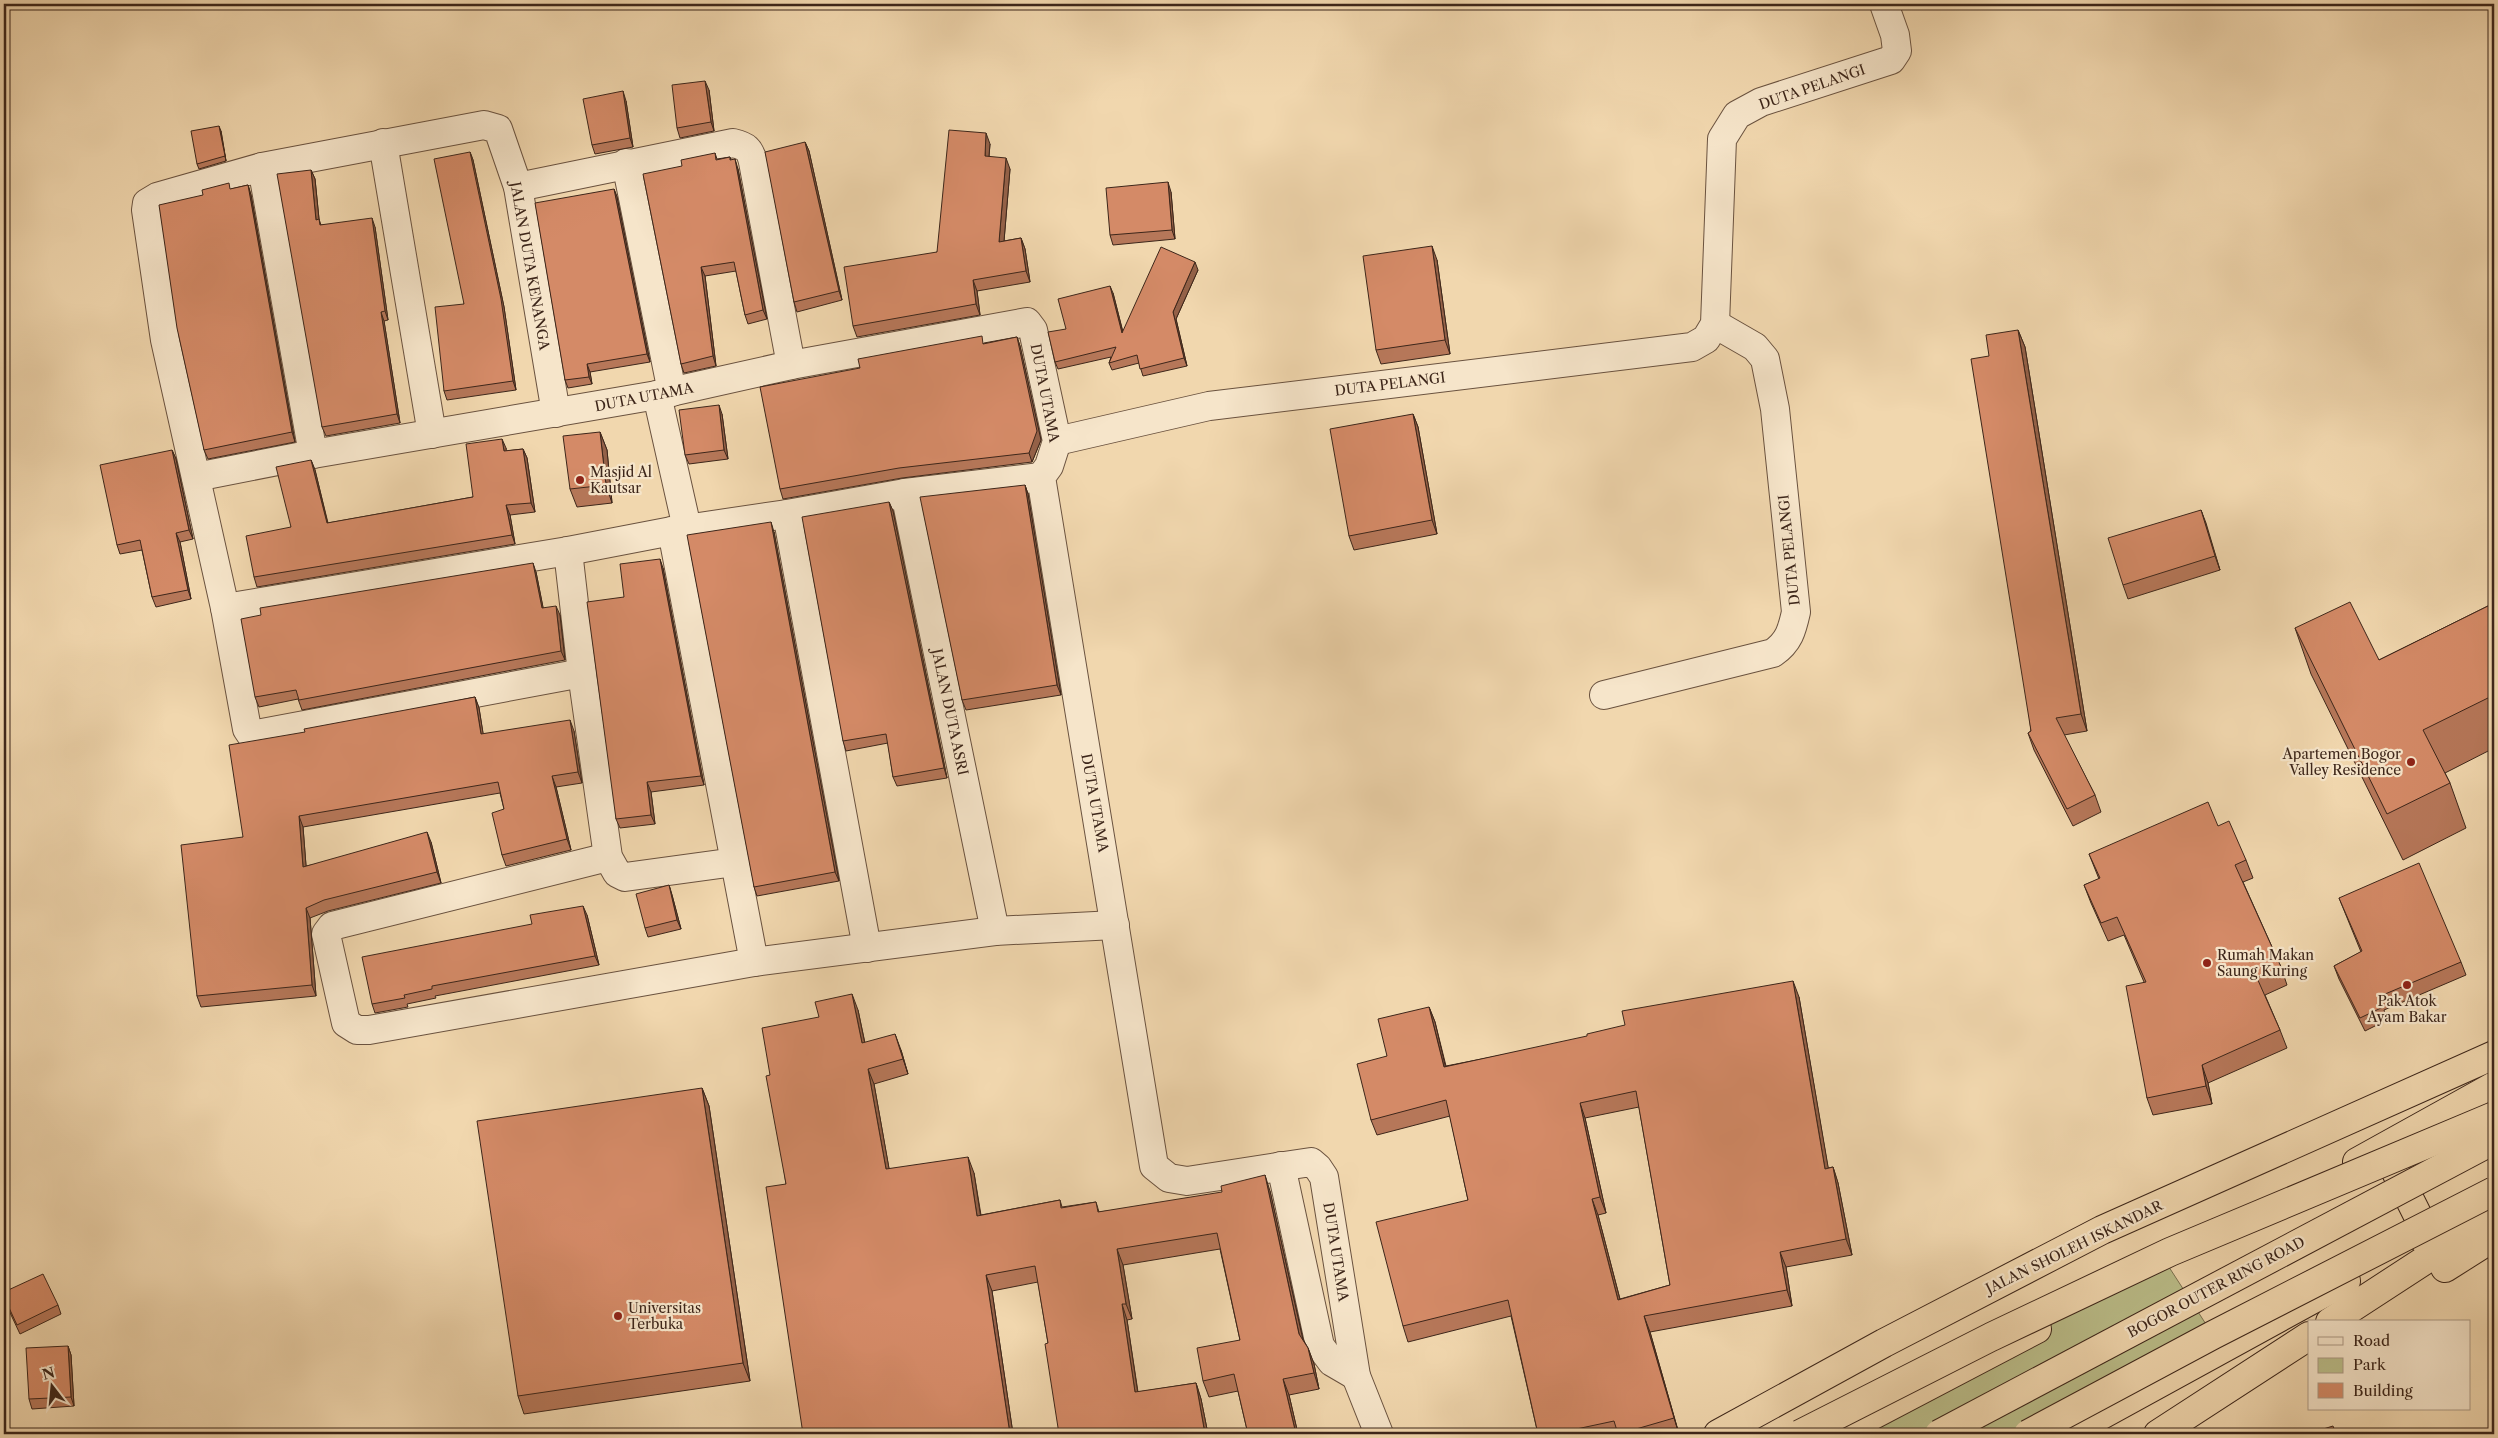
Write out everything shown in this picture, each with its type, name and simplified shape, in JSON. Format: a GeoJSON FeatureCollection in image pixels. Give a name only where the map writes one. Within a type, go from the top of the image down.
{"type":"FeatureCollection","features":[{"type":"Feature","properties":{"kind":"highway","name":"JALAN SHOLEH ISKANDAR"},"geometry":{"type":"LineString","coordinates":[[1718,1434],[1884,1343],[2102,1230],[2494,1055]]}},
{"type":"Feature","properties":{"kind":"highway"},"geometry":{"type":"LineString","coordinates":[[1837,1434],[2384,1148],[2494,1086]]}},
{"type":"Feature","properties":{"kind":"highway"},"geometry":{"type":"LineString","coordinates":[[1800,1434],[1990,1336],[2170,1252],[2494,1116]]}},
{"type":"Feature","properties":{"kind":"highway","name":"BOGOR OUTER RING ROAD"},"geometry":{"type":"LineString","coordinates":[[1939,1434],[2494,1140]]}},
{"type":"Feature","properties":{"kind":"highway"},"geometry":{"type":"LineString","coordinates":[[2384,1148],[2428,1236]]}},
{"type":"Feature","properties":{"kind":"highway"},"geometry":{"type":"LineString","coordinates":[[2028,1434],[2213,1335],[2494,1190]]}},
{"type":"Feature","properties":{"kind":"highway"},"geometry":{"type":"LineString","coordinates":[[2067,1434],[2428,1236],[2494,1214]]}},
{"type":"Feature","properties":{"kind":"highway"},"geometry":{"type":"LineString","coordinates":[[2333,1320],[2494,1214]]}},
{"type":"Feature","properties":{"kind":"highway"},"geometry":{"type":"LineString","coordinates":[[2366,1320],[2494,1236]]}},
{"type":"Feature","properties":{"kind":"highway"},"geometry":{"type":"LineString","coordinates":[[2158,1434],[2308,1337]]}},
{"type":"Feature","properties":{"kind":"highway"},"geometry":{"type":"LineString","coordinates":[[2192,1434],[2308,1358]]}},
{"type":"Feature","properties":{"kind":"street","name":"DUTA PELANGI"},"geometry":{"type":"LineString","coordinates":[[1057,441],[1209,406],[1692,347],[1706,339],[1715,324],[1722,139],[1737,115],[1761,102],[1890,60],[1897,51],[1895,35],[1884,4]]}},
{"type":"Feature","properties":{"kind":"street","name":"JALAN DUTA KENANGA"},"geometry":{"type":"LineString","coordinates":[[383,143],[491,125],[501,133],[518,187],[556,413]]}},
{"type":"Feature","properties":{"kind":"street"},"geometry":{"type":"LineString","coordinates":[[432,434],[383,143],[262,168],[157,197],[147,203],[146,210],[164,340],[225,608],[247,728],[255,735],[582,673]]}},
{"type":"Feature","properties":{"kind":"street"},"geometry":{"type":"LineString","coordinates":[[518,187],[626,163],[733,144],[746,146],[751,153],[791,365]]}},
{"type":"Feature","properties":{"kind":"street"},"geometry":{"type":"LineString","coordinates":[[626,163],[664,394],[680,529],[735,862],[754,962]]}},
{"type":"Feature","properties":{"kind":"street"},"geometry":{"type":"LineString","coordinates":[[262,168],[313,454]]}},
{"type":"Feature","properties":{"kind":"street","name":"DUTA UTAMA"},"geometry":{"type":"LineString","coordinates":[[196,477],[313,454],[664,394],[791,365],[1027,322],[1033,330],[1057,441],[1049,466],[1041,477],[1154,1166],[1169,1178],[1187,1181],[1311,1162],[1318,1168],[1324,1177],[1356,1376],[1379,1434]]}},
{"type":"Feature","properties":{"kind":"street","name":"DUTA PELANGI"},"geometry":{"type":"LineString","coordinates":[[1604,694],[1773,653],[1784,645],[1790,634],[1796,612],[1775,409],[1769,375],[1765,359],[1756,347],[1715,324]]}},
{"type":"Feature","properties":{"kind":"street"},"geometry":{"type":"LineString","coordinates":[[225,608],[568,550],[680,529],[787,514],[905,493],[1041,477]]}},
{"type":"Feature","properties":{"kind":"street","name":"JALAN DUTA ASRI"},"geometry":{"type":"LineString","coordinates":[[905,493],[995,931]]}},
{"type":"Feature","properties":{"kind":"street"},"geometry":{"type":"LineString","coordinates":[[787,514],[867,948]]}},
{"type":"Feature","properties":{"kind":"street"},"geometry":{"type":"LineString","coordinates":[[568,550],[582,673],[608,857],[617,873],[625,877],[735,862]]}},
{"type":"Feature","properties":{"kind":"street"},"geometry":{"type":"LineString","coordinates":[[608,857],[332,926],[326,934],[346,1023],[357,1030],[369,1030],[754,962],[995,931],[1115,925]]}},
{"type":"Feature","properties":{"kind":"street"},"geometry":{"type":"LineString","coordinates":[[1281,1166],[1320,1346],[1332,1362],[1356,1376]]}},
{"type":"Feature","properties":{"kind":"green space"},"geometry":{"type":"Polygon","coordinates":[[[2167,1264],[2213,1335],[2028,1434],[1836,1434],[2167,1264]]]}},
{"type":"Feature","properties":{"kind":"building"},"geometry":{"type":"Polygon","coordinates":[[[705,81],[711,122],[677,128],[672,85],[705,81]]]}},
{"type":"Feature","properties":{"kind":"building"},"geometry":{"type":"Polygon","coordinates":[[[623,91],[630,138],[592,145],[583,99],[623,91]]]}},
{"type":"Feature","properties":{"kind":"building"},"geometry":{"type":"Polygon","coordinates":[[[219,126],[225,156],[197,164],[191,131],[219,126]]]}},
{"type":"Feature","properties":{"kind":"building"},"geometry":{"type":"Polygon","coordinates":[[[949,130],[986,133],[985,156],[1006,158],[999,242],[1021,238],[1026,271],[973,280],[976,304],[853,326],[844,267],[937,252],[949,130]]]}},
{"type":"Feature","properties":{"kind":"building"},"geometry":{"type":"Polygon","coordinates":[[[805,142],[839,291],[794,302],[765,152],[805,142]]]}},
{"type":"Feature","properties":{"kind":"building"},"geometry":{"type":"Polygon","coordinates":[[[470,152],[501,299],[513,381],[444,391],[435,307],[464,304],[434,159],[470,152]]]}},
{"type":"Feature","properties":{"kind":"building"},"geometry":{"type":"Polygon","coordinates":[[[715,153],[716,160],[730,157],[730,160],[735,159],[763,310],[745,315],[734,262],[701,267],[713,356],[681,364],[643,174],[682,166],[681,160],[715,153]]]}},
{"type":"Feature","properties":{"kind":"building"},"geometry":{"type":"Polygon","coordinates":[[[311,170],[316,220],[319,219],[320,225],[372,218],[385,311],[381,312],[397,414],[322,427],[277,174],[311,170]]]}},
{"type":"Feature","properties":{"kind":"building"},"geometry":{"type":"Polygon","coordinates":[[[1168,182],[1172,230],[1110,235],[1106,188],[1168,182]]]}},
{"type":"Feature","properties":{"kind":"building"},"geometry":{"type":"Polygon","coordinates":[[[229,183],[230,189],[248,185],[292,432],[204,450],[177,328],[159,205],[203,195],[202,190],[229,183]]]}},
{"type":"Feature","properties":{"kind":"building"},"geometry":{"type":"Polygon","coordinates":[[[614,189],[647,354],[587,364],[589,377],[565,380],[535,203],[614,189]]]}},
{"type":"Feature","properties":{"kind":"building"},"geometry":{"type":"Polygon","coordinates":[[[1432,246],[1445,340],[1376,350],[1363,256],[1432,246]]]}},
{"type":"Feature","properties":{"kind":"building"},"geometry":{"type":"Polygon","coordinates":[[[1161,247],[1195,262],[1173,312],[1184,358],[1140,369],[1137,355],[1109,363],[1116,347],[1055,362],[1048,332],[1066,329],[1058,299],[1110,286],[1122,333],[1161,247]]]}},
{"type":"Feature","properties":{"kind":"building"},"geometry":{"type":"Polygon","coordinates":[[[2018,330],[2081,714],[2056,718],[2095,795],[2067,809],[2028,733],[2031,731],[1971,359],[1989,356],[1986,335],[2018,330]]]}},
{"type":"Feature","properties":{"kind":"building"},"geometry":{"type":"Polygon","coordinates":[[[982,336],[983,344],[1017,337],[1037,431],[1029,453],[899,468],[780,489],[760,387],[860,368],[858,359],[982,336]]]}},
{"type":"Feature","properties":{"kind":"building"},"geometry":{"type":"Polygon","coordinates":[[[719,405],[724,450],[685,455],[679,410],[719,405]]]}},
{"type":"Feature","properties":{"kind":"building"},"geometry":{"type":"Polygon","coordinates":[[[1413,414],[1432,520],[1349,536],[1330,429],[1413,414]]]}},
{"type":"Feature","properties":{"kind":"building"},"geometry":{"type":"Polygon","coordinates":[[[600,432],[606,485],[570,489],[563,436],[600,432]]]}},
{"type":"Feature","properties":{"kind":"building"},"geometry":{"type":"Polygon","coordinates":[[[502,439],[504,451],[523,449],[531,503],[506,505],[512,535],[254,577],[246,536],[291,527],[276,467],[311,460],[327,523],[473,497],[466,444],[502,439]]]}},
{"type":"Feature","properties":{"kind":"building"},"geometry":{"type":"Polygon","coordinates":[[[172,450],[189,530],[176,533],[188,590],[152,597],[140,540],[117,545],[100,465],[172,450]]]}},
{"type":"Feature","properties":{"kind":"building"},"geometry":{"type":"Polygon","coordinates":[[[1025,485],[1057,685],[962,700],[920,497],[1025,485]]]}},
{"type":"Feature","properties":{"kind":"building"},"geometry":{"type":"Polygon","coordinates":[[[889,502],[944,768],[893,777],[886,734],[843,741],[802,517],[889,502]]]}},
{"type":"Feature","properties":{"kind":"building"},"geometry":{"type":"Polygon","coordinates":[[[2201,510],[2215,556],[2123,585],[2108,538],[2201,510]]]}},
{"type":"Feature","properties":{"kind":"building"},"geometry":{"type":"Polygon","coordinates":[[[771,522],[835,872],[754,887],[687,535],[771,522]]]}},
{"type":"Feature","properties":{"kind":"building"},"geometry":{"type":"Polygon","coordinates":[[[660,559],[701,776],[647,782],[651,815],[616,819],[587,602],[624,597],[620,564],[660,559]]]}},
{"type":"Feature","properties":{"kind":"building"},"geometry":{"type":"Polygon","coordinates":[[[533,563],[542,608],[556,606],[561,651],[299,700],[296,690],[255,697],[241,619],[261,615],[260,608],[533,563]]]}},
{"type":"Feature","properties":{"kind":"building"},"geometry":{"type":"Polygon","coordinates":[[[2350,602],[2379,660],[2494,603],[2494,695],[2423,730],[2450,783],[2387,814],[2295,628],[2350,602]]]}},
{"type":"Feature","properties":{"kind":"building"},"geometry":{"type":"Polygon","coordinates":[[[475,697],[481,734],[570,720],[578,772],[552,776],[567,839],[502,855],[492,813],[504,809],[498,782],[299,816],[303,867],[427,832],[437,872],[324,900],[306,908],[312,985],[197,996],[181,845],[243,837],[229,745],[305,732],[304,729],[475,697]]]}},
{"type":"Feature","properties":{"kind":"building","name":"Rumah Makan Saung Kuring"},"geometry":{"type":"Polygon","coordinates":[[[2208,802],[2218,826],[2229,821],[2246,860],[2235,865],[2281,967],[2257,978],[2280,1030],[2202,1065],[2206,1086],[2147,1098],[2126,986],[2146,982],[2117,917],[2101,923],[2084,885],[2100,878],[2089,854],[2208,802]]]}},
{"type":"Feature","properties":{"kind":"building"},"geometry":{"type":"Polygon","coordinates":[[[2419,863],[2461,962],[2378,997],[2383,1007],[2360,1018],[2334,966],[2362,951],[2339,898],[2419,863]]]}},
{"type":"Feature","properties":{"kind":"building"},"geometry":{"type":"Polygon","coordinates":[[[669,885],[677,920],[645,928],[636,894],[669,885]]]}},
{"type":"Feature","properties":{"kind":"building"},"geometry":{"type":"Polygon","coordinates":[[[583,906],[595,956],[432,986],[432,989],[404,995],[405,998],[372,1004],[362,957],[532,924],[530,915],[583,906]]]}},
{"type":"Feature","properties":{"kind":"building"},"geometry":{"type":"Polygon","coordinates":[[[1793,981],[1825,1169],[1833,1167],[1846,1239],[1780,1252],[1787,1290],[1644,1316],[1674,1418],[1619,1434],[1614,1421],[1553,1434],[1538,1434],[1508,1300],[1403,1326],[1376,1222],[1468,1200],[1446,1100],[1371,1120],[1357,1064],[1387,1056],[1378,1019],[1429,1007],[1444,1067],[1587,1036],[1587,1034],[1625,1025],[1622,1011],[1793,981]],[[1636,1091],[1580,1103],[1600,1197],[1592,1199],[1618,1300],[1670,1285],[1636,1091]]]}},
{"type":"Feature","properties":{"kind":"building"},"geometry":{"type":"Polygon","coordinates":[[[852,994],[862,1043],[895,1034],[903,1059],[868,1069],[886,1169],[968,1157],[977,1216],[1060,1200],[1061,1208],[1096,1202],[1098,1212],[1222,1192],[1221,1186],[1265,1175],[1299,1334],[1308,1348],[1314,1373],[1283,1379],[1296,1434],[1248,1434],[1234,1374],[1203,1381],[1197,1348],[1240,1340],[1217,1233],[1117,1249],[1126,1304],[1122,1304],[1135,1392],[1196,1383],[1205,1434],[1059,1434],[1045,1344],[1048,1343],[1035,1266],[986,1275],[1010,1434],[803,1434],[766,1187],[786,1184],[766,1076],[770,1075],[762,1028],[819,1017],[815,1002],[852,994]]]}},
{"type":"Feature","properties":{"kind":"building"},"geometry":{"type":"Polygon","coordinates":[[[702,1088],[743,1363],[518,1396],[477,1121],[702,1088]]]}},
{"type":"Feature","properties":{"kind":"building"},"geometry":{"type":"Polygon","coordinates":[[[43,1274],[58,1305],[17,1325],[4,1297],[4,1292],[43,1274]]]}},
{"type":"Feature","properties":{"kind":"building"},"geometry":{"type":"Polygon","coordinates":[[[68,1346],[71,1397],[29,1399],[26,1348],[68,1346]]]}},
{"type":"Feature","properties":{"kind":"building"},"geometry":{"type":"Polygon","coordinates":[[[2333,1426],[2336,1434],[2307,1434],[2333,1426]]]}},
{"type":"Feature","properties":{"kind":"place","name":"Masjid Al Kautsar"},"geometry":{"type":"Point","coordinates":[580,480]}},
{"type":"Feature","properties":{"kind":"place","name":"Apartemen Bogor Valley Residence"},"geometry":{"type":"Point","coordinates":[2411,762]}},
{"type":"Feature","properties":{"kind":"place","name":"Rumah Makan Saung Kuring"},"geometry":{"type":"Point","coordinates":[2207,963]}},
{"type":"Feature","properties":{"kind":"place","name":"Pak Atok Ayam Bakar"},"geometry":{"type":"Point","coordinates":[2407,985]}},
{"type":"Feature","properties":{"kind":"place","name":"Universitas Terbuka"},"geometry":{"type":"Point","coordinates":[618,1316]}}]}
